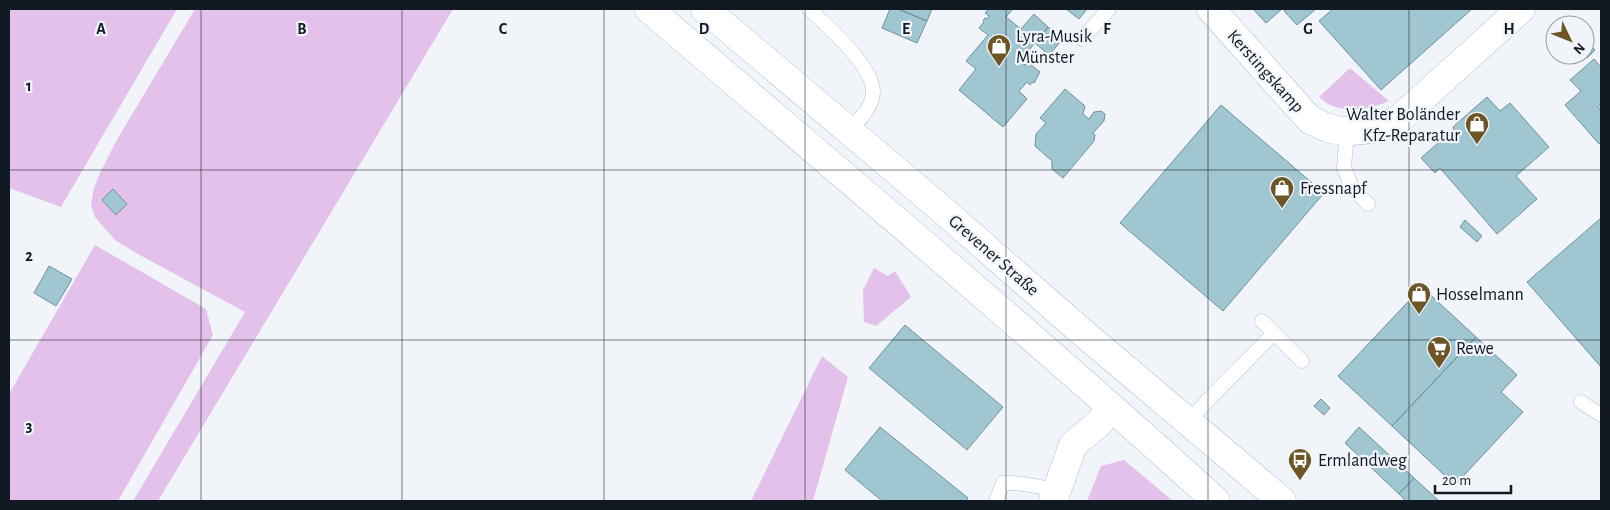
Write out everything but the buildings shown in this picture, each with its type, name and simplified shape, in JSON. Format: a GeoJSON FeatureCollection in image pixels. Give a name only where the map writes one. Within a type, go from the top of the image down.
{"type":"FeatureCollection","features":[{"type":"Feature","properties":{"kind":"main road"},"geometry":{"type":"LineString","coordinates":[[649,9],[1216,501]]}},
{"type":"Feature","properties":{"kind":"main road","name":"Grevener Straße"},"geometry":{"type":"LineString","coordinates":[[705,9],[1282,501]]}},
{"type":"Feature","properties":{"kind":"main road","name":"Kerstingskamp"},"geometry":{"type":"LineString","coordinates":[[1211,9],[1310,120],[1329,128],[1347,130],[1371,129],[1398,120],[1521,9]]}},
{"type":"Feature","properties":{"kind":"main road"},"geometry":{"type":"LineString","coordinates":[[1055,496],[1074,445],[1099,423],[1110,408]]}},
{"type":"Feature","properties":{"kind":"lane"},"geometry":{"type":"LineString","coordinates":[[809,9],[834,32],[870,75],[873,91],[870,104],[850,131]]}},
{"type":"Feature","properties":{"kind":"lane"},"geometry":{"type":"LineString","coordinates":[[1082,39],[1109,9]]}},
{"type":"Feature","properties":{"kind":"lane"},"geometry":{"type":"LineString","coordinates":[[1347,130],[1344,168],[1352,188],[1368,204]]}},
{"type":"Feature","properties":{"kind":"lane"},"geometry":{"type":"LineString","coordinates":[[1262,321],[1302,361]]}},
{"type":"Feature","properties":{"kind":"lane"},"geometry":{"type":"LineString","coordinates":[[1190,421],[1274,333]]}},
{"type":"Feature","properties":{"kind":"lane"},"geometry":{"type":"LineString","coordinates":[[1581,402],[1601,415]]}},
{"type":"Feature","properties":{"kind":"lane"},"geometry":{"type":"LineString","coordinates":[[996,501],[1003,482],[1018,482],[1039,486],[1055,496]]}},
{"type":"Feature","properties":{"kind":"shaded area"},"geometry":{"type":"Polygon","coordinates":[[[9,9],[177,9],[61,207],[9,188],[9,9]]]}},
{"type":"Feature","properties":{"kind":"shaded area"},"geometry":{"type":"Polygon","coordinates":[[[195,9],[453,9],[158,501],[133,501],[245,312],[115,240],[95,217],[91,205],[94,188],[115,143],[195,9]]]}},
{"type":"Feature","properties":{"kind":"shaded area"},"geometry":{"type":"Polygon","coordinates":[[[1350,68],[1389,101],[1376,106],[1350,109],[1332,106],[1319,97],[1350,68]]]}},
{"type":"Feature","properties":{"kind":"shaded area"},"geometry":{"type":"Polygon","coordinates":[[[95,245],[206,309],[213,335],[118,501],[9,501],[9,394],[95,245]]]}},
{"type":"Feature","properties":{"kind":"shaded area"},"geometry":{"type":"Polygon","coordinates":[[[874,268],[888,276],[895,271],[911,297],[876,326],[864,322],[863,290],[874,268]]]}},
{"type":"Feature","properties":{"kind":"shaded area"},"geometry":{"type":"Polygon","coordinates":[[[822,356],[848,377],[813,501],[751,501],[822,356]]]}},
{"type":"Feature","properties":{"kind":"shaded area"},"geometry":{"type":"Polygon","coordinates":[[[1124,460],[1173,501],[1087,501],[1101,466],[1124,460]]]}},
{"type":"Feature","properties":{"kind":"place","name":"Lyra-Musik Münster"},"geometry":{"type":"Point","coordinates":[999,67]}},
{"type":"Feature","properties":{"kind":"place","name":"Walter Boländer Kfz-Reparatur"},"geometry":{"type":"Point","coordinates":[1477,145]}},
{"type":"Feature","properties":{"kind":"place","name":"Fressnapf"},"geometry":{"type":"Point","coordinates":[1282,209]}},
{"type":"Feature","properties":{"kind":"place","name":"Hosselmann"},"geometry":{"type":"Point","coordinates":[1419,315]}},
{"type":"Feature","properties":{"kind":"place","name":"Rewe"},"geometry":{"type":"Point","coordinates":[1439,369]}},
{"type":"Feature","properties":{"kind":"place","name":"Ermlandweg"},"geometry":{"type":"Point","coordinates":[1300,481]}}]}
